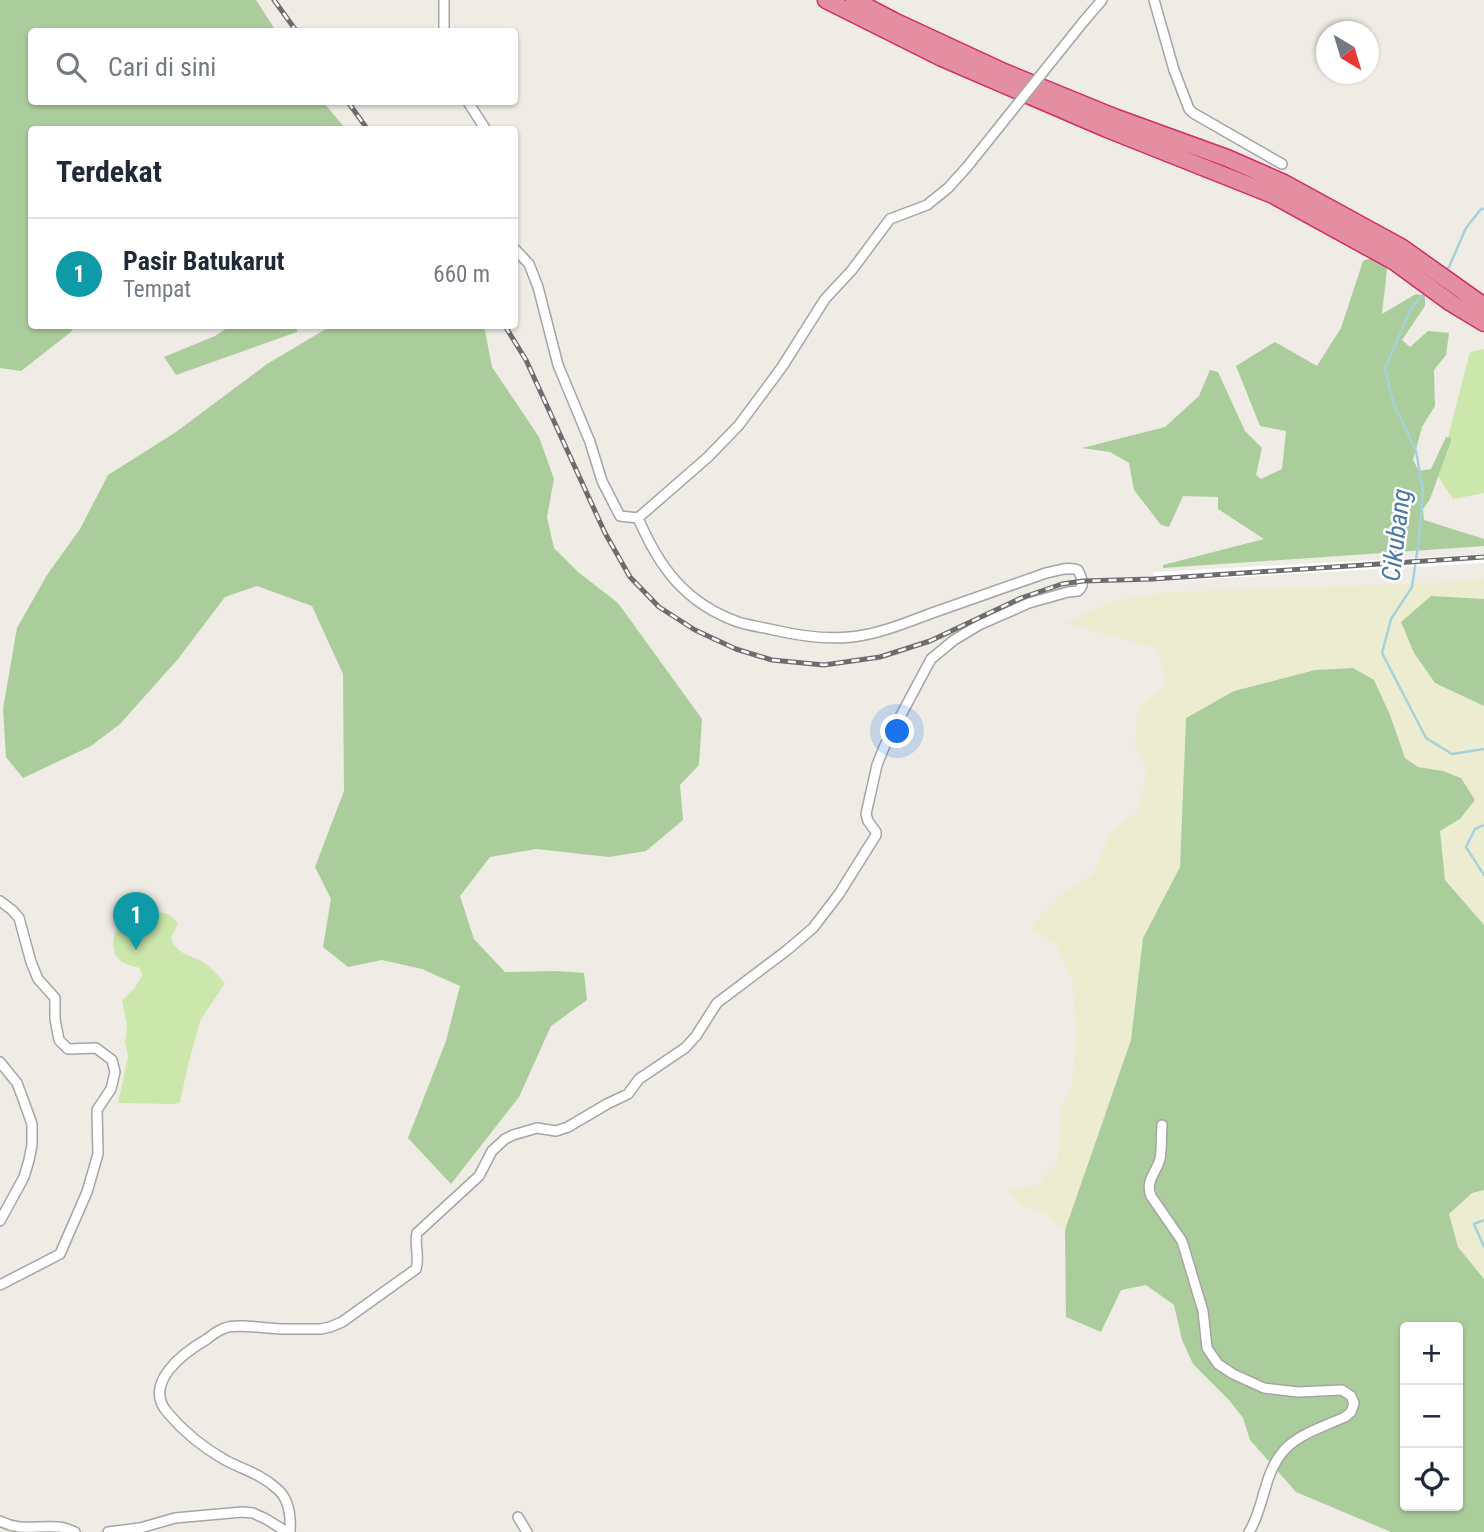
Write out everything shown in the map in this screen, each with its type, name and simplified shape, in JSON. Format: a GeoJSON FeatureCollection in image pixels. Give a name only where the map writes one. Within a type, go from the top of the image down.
{"type":"FeatureCollection","features":[{"type":"Feature","properties":{"kind":"highway"},"geometry":{"type":"LineString","coordinates":[[826,0],[942,58],[1107,129],[1273,195],[1395,262],[1484,324]]}},
{"type":"Feature","properties":{"kind":"highway"},"geometry":{"type":"LineString","coordinates":[[854,0],[1004,72],[1114,117],[1227,158],[1284,183],[1401,247],[1484,306]]}},
{"type":"Feature","properties":{"kind":"street"},"geometry":{"type":"LineString","coordinates":[[443,28],[444,0]]}},
{"type":"Feature","properties":{"kind":"street"},"geometry":{"type":"LineString","coordinates":[[518,252],[529,264],[538,287],[558,365],[607,490],[620,516],[638,518],[708,457],[738,425],[782,367],[825,299],[852,270],[890,219],[927,205],[948,188],[1102,0]]}},
{"type":"Feature","properties":{"kind":"street"},"geometry":{"type":"LineString","coordinates":[[1154,0],[1174,70],[1189,109],[1282,164]]}},
{"type":"Feature","properties":{"kind":"street"},"geometry":{"type":"LineString","coordinates":[[470,105],[483,126]]}},
{"type":"Feature","properties":{"kind":"street"},"geometry":{"type":"LineString","coordinates":[[108,1532],[140,1528],[175,1518],[242,1511],[253,1513],[288,1532],[288,1511],[278,1488],[224,1460],[169,1414],[161,1404],[159,1394],[163,1379],[174,1363],[193,1347],[226,1327],[321,1329],[336,1325],[416,1269],[417,1233],[479,1176],[500,1142],[534,1129],[556,1131],[568,1127],[628,1094],[639,1079],[685,1048],[717,1003],[808,933],[839,894],[876,834],[866,814],[877,765],[931,659],[954,640],[979,625],[1029,603],[1078,590],[1083,586],[1078,570],[1063,569],[880,632],[846,638],[797,636],[738,621],[702,605],[668,573],[651,547],[638,518]]}},
{"type":"Feature","properties":{"kind":"street"},"geometry":{"type":"LineString","coordinates":[[0,901],[19,918],[38,979],[55,998],[59,1040],[68,1049],[96,1048],[111,1059],[115,1072],[111,1089],[97,1110],[98,1154],[87,1192],[60,1254],[0,1285]]}},
{"type":"Feature","properties":{"kind":"street"},"geometry":{"type":"LineString","coordinates":[[0,1062],[17,1083],[31,1123],[32,1145],[23,1177],[0,1221]]}},
{"type":"Feature","properties":{"kind":"street"},"geometry":{"type":"LineString","coordinates":[[1162,1125],[1159,1160],[1148,1190],[1182,1241],[1203,1311],[1210,1354],[1221,1367],[1257,1385],[1298,1392],[1342,1390],[1351,1396],[1354,1404],[1345,1417],[1297,1440],[1282,1451],[1271,1471],[1249,1532]]}},
{"type":"Feature","properties":{"kind":"street"},"geometry":{"type":"LineString","coordinates":[[518,1517],[527,1532]]}},
{"type":"Feature","properties":{"kind":"street"},"geometry":{"type":"LineString","coordinates":[[0,1521],[15,1531],[62,1527],[75,1532]]}},
{"type":"Feature","properties":{"kind":"green space"},"geometry":{"type":"Polygon","coordinates":[[[0,0],[256,0],[274,28],[28,28],[28,105],[326,105],[343,126],[28,126],[28,329],[73,329],[21,371],[0,368],[0,0]]]}},
{"type":"Feature","properties":{"kind":"green space"},"geometry":{"type":"Polygon","coordinates":[[[1377,256],[1387,269],[1382,314],[1416,294],[1425,296],[1425,306],[1402,340],[1410,347],[1428,331],[1449,333],[1446,355],[1434,370],[1435,406],[1422,427],[1413,460],[1419,471],[1431,469],[1446,437],[1451,438],[1430,499],[1423,509],[1424,520],[1484,539],[1484,546],[1163,568],[1163,565],[1264,539],[1218,509],[1218,497],[1183,496],[1169,527],[1161,525],[1134,490],[1129,463],[1110,452],[1082,448],[1165,427],[1199,396],[1210,370],[1218,372],[1245,431],[1262,448],[1256,475],[1261,479],[1282,469],[1286,431],[1260,426],[1236,366],[1275,342],[1317,366],[1341,328],[1363,261],[1377,256]]]}},
{"type":"Feature","properties":{"kind":"green space"},"geometry":{"type":"Polygon","coordinates":[[[226,329],[296,329],[297,332],[176,375],[164,357],[226,329]]]}},
{"type":"Feature","properties":{"kind":"green space"},"geometry":{"type":"Polygon","coordinates":[[[326,329],[485,329],[492,367],[539,437],[554,479],[547,517],[554,548],[578,572],[618,603],[702,719],[699,765],[680,785],[683,820],[646,851],[609,857],[536,849],[490,857],[460,896],[474,939],[505,972],[584,973],[587,1000],[551,1026],[519,1097],[451,1184],[408,1138],[446,1041],[460,986],[422,969],[382,960],[348,967],[323,947],[331,899],[315,867],[344,791],[343,674],[312,606],[257,586],[225,597],[178,659],[120,724],[91,746],[23,778],[6,757],[3,709],[17,628],[47,575],[80,529],[108,475],[176,432],[267,364],[326,329]]]}},
{"type":"Feature","properties":{"kind":"green space"},"geometry":{"type":"Polygon","coordinates":[[[1484,349],[1484,493],[1453,499],[1438,476],[1470,352],[1484,349]]]}},
{"type":"Feature","properties":{"kind":"green space"},"geometry":{"type":"Polygon","coordinates":[[[1484,578],[1484,599],[1431,596],[1435,683],[1484,706],[1484,925],[1445,880],[1439,830],[1460,819],[1443,771],[1418,767],[1405,758],[1390,715],[1353,668],[1315,670],[1233,691],[1186,718],[1180,867],[1143,938],[1131,1040],[1065,1230],[1043,1212],[1021,1205],[1006,1188],[1038,1185],[1058,1160],[1061,1110],[1072,1085],[1076,1037],[1073,982],[1057,945],[1031,928],[1058,896],[1092,875],[1111,832],[1137,811],[1147,771],[1135,749],[1138,708],[1165,683],[1158,649],[1065,623],[1112,601],[1166,592],[1437,583],[1484,578]]]}},
{"type":"Feature","properties":{"kind":"green space"},"geometry":{"type":"Polygon","coordinates":[[[1431,596],[1484,599],[1484,706],[1435,683],[1414,653],[1401,622],[1431,596]]]}},
{"type":"Feature","properties":{"kind":"green space"},"geometry":{"type":"Polygon","coordinates":[[[1353,668],[1374,680],[1405,758],[1418,767],[1443,771],[1461,778],[1475,800],[1460,819],[1440,831],[1445,880],[1484,925],[1484,1190],[1472,1193],[1449,1214],[1458,1247],[1484,1279],[1484,1532],[1391,1532],[1296,1492],[1250,1440],[1243,1418],[1229,1400],[1193,1364],[1182,1340],[1174,1305],[1146,1285],[1121,1290],[1101,1332],[1066,1317],[1065,1230],[1131,1040],[1143,938],[1180,867],[1186,718],[1234,691],[1315,670],[1353,668]]]}},
{"type":"Feature","properties":{"kind":"green space"},"geometry":{"type":"Polygon","coordinates":[[[128,911],[144,917],[161,913],[172,917],[178,924],[171,938],[176,948],[206,964],[225,983],[200,1021],[180,1102],[176,1104],[118,1103],[128,1057],[125,1042],[127,1027],[122,1000],[134,989],[142,976],[140,968],[121,961],[113,947],[115,934],[128,911]]]}},
{"type":"Feature","properties":{"kind":"green space"},"geometry":{"type":"Polygon","coordinates":[[[1484,1190],[1484,1279],[1458,1247],[1449,1214],[1472,1193],[1484,1190]]]}},
{"type":"Feature","properties":{"kind":"pier"},"geometry":{"type":"Polygon","coordinates":[[[1484,554],[1484,563],[1154,582],[1153,572],[1484,554]]]}},
{"type":"Feature","properties":{"kind":"waterway","name":"Cikubang"},"geometry":{"type":"LineString","coordinates":[[1445,271],[1466,228],[1481,209],[1484,209]]}},
{"type":"Feature","properties":{"kind":"waterway","name":"Cikubang"},"geometry":{"type":"LineString","coordinates":[[1427,291],[1411,308],[1385,369],[1393,402],[1416,451],[1423,491],[1412,587],[1391,619],[1382,653],[1426,738],[1452,754],[1484,749]]}},
{"type":"Feature","properties":{"kind":"waterway","name":"Cikubang"},"geometry":{"type":"LineString","coordinates":[[1484,825],[1475,829],[1466,847],[1484,875]]}},
{"type":"Feature","properties":{"kind":"waterway","name":"Cikubang"},"geometry":{"type":"LineString","coordinates":[[1484,1220],[1474,1224],[1484,1247]]}},
{"type":"Feature","properties":{"kind":"railway"},"geometry":{"type":"LineString","coordinates":[[274,0],[294,28]]}},
{"type":"Feature","properties":{"kind":"railway"},"geometry":{"type":"LineString","coordinates":[[350,105],[365,126]]}},
{"type":"Feature","properties":{"kind":"railway"},"geometry":{"type":"LineString","coordinates":[[507,329],[526,360],[605,533],[630,577],[659,607],[695,630],[736,649],[772,660],[824,665],[880,657],[930,641],[1021,598],[1062,584],[1484,557]]}},
{"type":"Feature","properties":{"kind":"place","name":"Pasir Batukarut"},"geometry":{"type":"Point","coordinates":[136,950]}}]}
